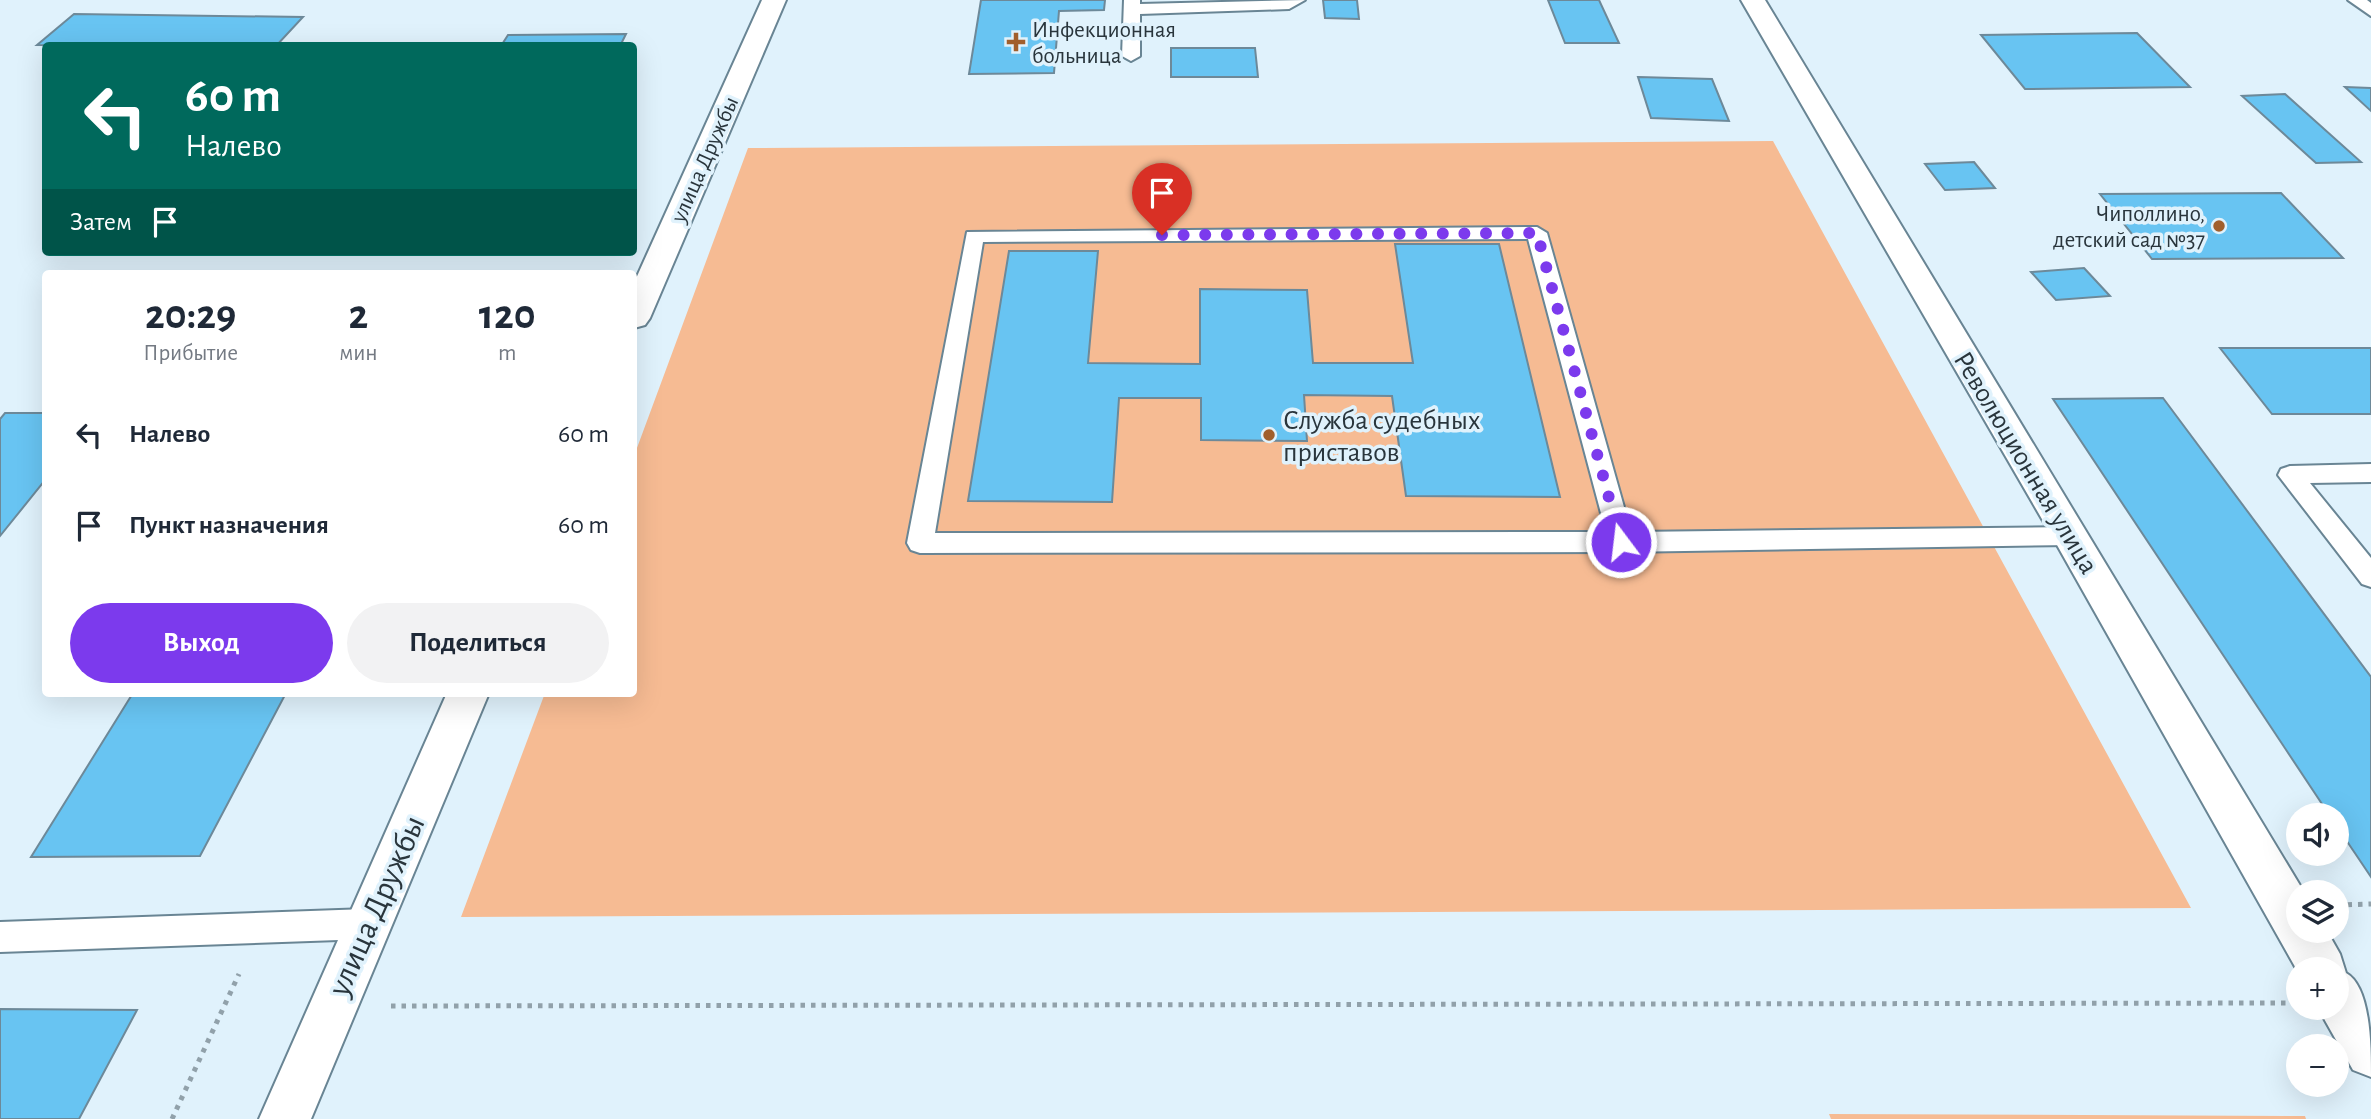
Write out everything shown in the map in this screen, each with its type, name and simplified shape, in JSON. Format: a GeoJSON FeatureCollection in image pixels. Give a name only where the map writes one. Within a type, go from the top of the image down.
{"type":"FeatureCollection","features":[{"type":"Feature","properties":{"kind":"street","name":"улица Дружбы"},"geometry":{"type":"LineString","coordinates":[[637,311],[774,0]]}},
{"type":"Feature","properties":{"kind":"street","name":"Революционная улица"},"geometry":{"type":"LineString","coordinates":[[1753,0],[2071,536],[2286,905]]}},
{"type":"Feature","properties":{"kind":"street","name":"улица Дружбы"},"geometry":{"type":"LineString","coordinates":[[285,1119],[331,1006],[466,697]]}},
{"type":"Feature","properties":{"kind":"street"},"geometry":{"type":"LineString","coordinates":[[2349,1018],[2371,1052]]}},
{"type":"Feature","properties":{"kind":"lane"},"geometry":{"type":"LineString","coordinates":[[1131,56],[1132,4],[1289,5],[1297,0]]}},
{"type":"Feature","properties":{"kind":"lane"},"geometry":{"type":"LineString","coordinates":[[2356,0],[2371,10]]}},
{"type":"Feature","properties":{"kind":"lane"},"geometry":{"type":"LineString","coordinates":[[1621,542],[1537,233],[974,236],[920,543],[1621,542],[2071,536]]}},
{"type":"Feature","properties":{"kind":"lane"},"geometry":{"type":"LineString","coordinates":[[2371,473],[2290,475],[2371,576]]}},
{"type":"Feature","properties":{"kind":"lane"},"geometry":{"type":"LineString","coordinates":[[0,937],[367,924]]}},
{"type":"Feature","properties":{"kind":"path"},"geometry":{"type":"LineString","coordinates":[[2349,905],[2371,904]]}},
{"type":"Feature","properties":{"kind":"path"},"geometry":{"type":"LineString","coordinates":[[172,1119],[261,926]]}},
{"type":"Feature","properties":{"kind":"path"},"geometry":{"type":"LineString","coordinates":[[331,1006],[2286,994]]}},
{"type":"Feature","properties":{"kind":"shaded area"},"geometry":{"type":"Polygon","coordinates":[[[1773,141],[2191,908],[461,917],[544,697],[637,697],[637,448],[748,148],[1773,141]]]}},
{"type":"Feature","properties":{"kind":"shaded area"},"geometry":{"type":"Polygon","coordinates":[[[1829,1114],[2305,1116],[2306,1119],[1831,1119],[1829,1114]]]}},
{"type":"Feature","properties":{"kind":"building","name":"Инфекционная больница"},"geometry":{"type":"Polygon","coordinates":[[[981,0],[1105,0],[1104,10],[1059,11],[1054,73],[969,74],[981,0]]]}},
{"type":"Feature","properties":{"kind":"building"},"geometry":{"type":"Polygon","coordinates":[[[1323,0],[1357,0],[1359,19],[1325,18],[1323,0]]]}},
{"type":"Feature","properties":{"kind":"building"},"geometry":{"type":"Polygon","coordinates":[[[1548,0],[1599,0],[1619,43],[1565,43],[1548,0]]]}},
{"type":"Feature","properties":{"kind":"building"},"geometry":{"type":"Polygon","coordinates":[[[74,14],[303,17],[280,42],[42,42],[42,45],[37,45],[74,14]]]}},
{"type":"Feature","properties":{"kind":"building"},"geometry":{"type":"Polygon","coordinates":[[[2137,33],[2190,87],[2025,89],[1981,35],[2137,33]]]}},
{"type":"Feature","properties":{"kind":"building"},"geometry":{"type":"Polygon","coordinates":[[[626,34],[622,42],[504,42],[508,35],[626,34]]]}},
{"type":"Feature","properties":{"kind":"building"},"geometry":{"type":"Polygon","coordinates":[[[1171,48],[1255,48],[1258,77],[1171,77],[1171,48]]]}},
{"type":"Feature","properties":{"kind":"building"},"geometry":{"type":"Polygon","coordinates":[[[1638,77],[1712,79],[1729,121],[1651,118],[1638,77]]]}},
{"type":"Feature","properties":{"kind":"building"},"geometry":{"type":"Polygon","coordinates":[[[2345,87],[2371,88],[2371,111],[2345,87]]]}},
{"type":"Feature","properties":{"kind":"building"},"geometry":{"type":"Polygon","coordinates":[[[2285,94],[2361,162],[2316,163],[2242,96],[2285,94]]]}},
{"type":"Feature","properties":{"kind":"building"},"geometry":{"type":"Polygon","coordinates":[[[1974,162],[1995,188],[1945,190],[1925,164],[1974,162]]]}},
{"type":"Feature","properties":{"kind":"building","name":"Чиполлино, детский сад №37"},"geometry":{"type":"Polygon","coordinates":[[[2281,193],[2343,258],[2152,259],[2100,194],[2281,193]]]}},
{"type":"Feature","properties":{"kind":"building"},"geometry":{"type":"Polygon","coordinates":[[[1395,244],[1499,244],[1560,497],[1406,496],[1392,396],[1304,395],[1307,441],[1201,440],[1201,398],[1119,398],[1112,502],[968,501],[1009,251],[1098,251],[1088,363],[1200,364],[1200,289],[1307,290],[1313,363],[1413,363],[1395,244]]]}},
{"type":"Feature","properties":{"kind":"building"},"geometry":{"type":"Polygon","coordinates":[[[2084,268],[2110,296],[2056,300],[2031,272],[2084,268]]]}},
{"type":"Feature","properties":{"kind":"building"},"geometry":{"type":"Polygon","coordinates":[[[2220,348],[2371,348],[2371,414],[2272,414],[2220,348]]]}},
{"type":"Feature","properties":{"kind":"building"},"geometry":{"type":"Polygon","coordinates":[[[2163,398],[2371,677],[2371,877],[2349,844],[2349,803],[2321,803],[2053,399],[2163,398]]]}},
{"type":"Feature","properties":{"kind":"building"},"geometry":{"type":"Polygon","coordinates":[[[5,413],[42,413],[42,484],[0,536],[0,419],[5,413]]]}},
{"type":"Feature","properties":{"kind":"building"},"geometry":{"type":"Polygon","coordinates":[[[131,697],[284,697],[200,856],[31,857],[131,697]]]}},
{"type":"Feature","properties":{"kind":"building"},"geometry":{"type":"Polygon","coordinates":[[[0,1009],[137,1010],[79,1119],[0,1119],[0,1009]]]}},
{"type":"Feature","properties":{"kind":"place","name":"Инфекционная больница"},"geometry":{"type":"Point","coordinates":[1016,42]}},
{"type":"Feature","properties":{"kind":"place","name":"Чиполлино, детский сад №37"},"geometry":{"type":"Point","coordinates":[2219,226]}},
{"type":"Feature","properties":{"kind":"place","name":"Служба судебных приставов"},"geometry":{"type":"Point","coordinates":[1269,435]}},
{"type":"Feature","properties":{"kind":"route"},"geometry":{"type":"LineString","coordinates":[[1162,235],[1537,233],[1621,542]]}}]}
